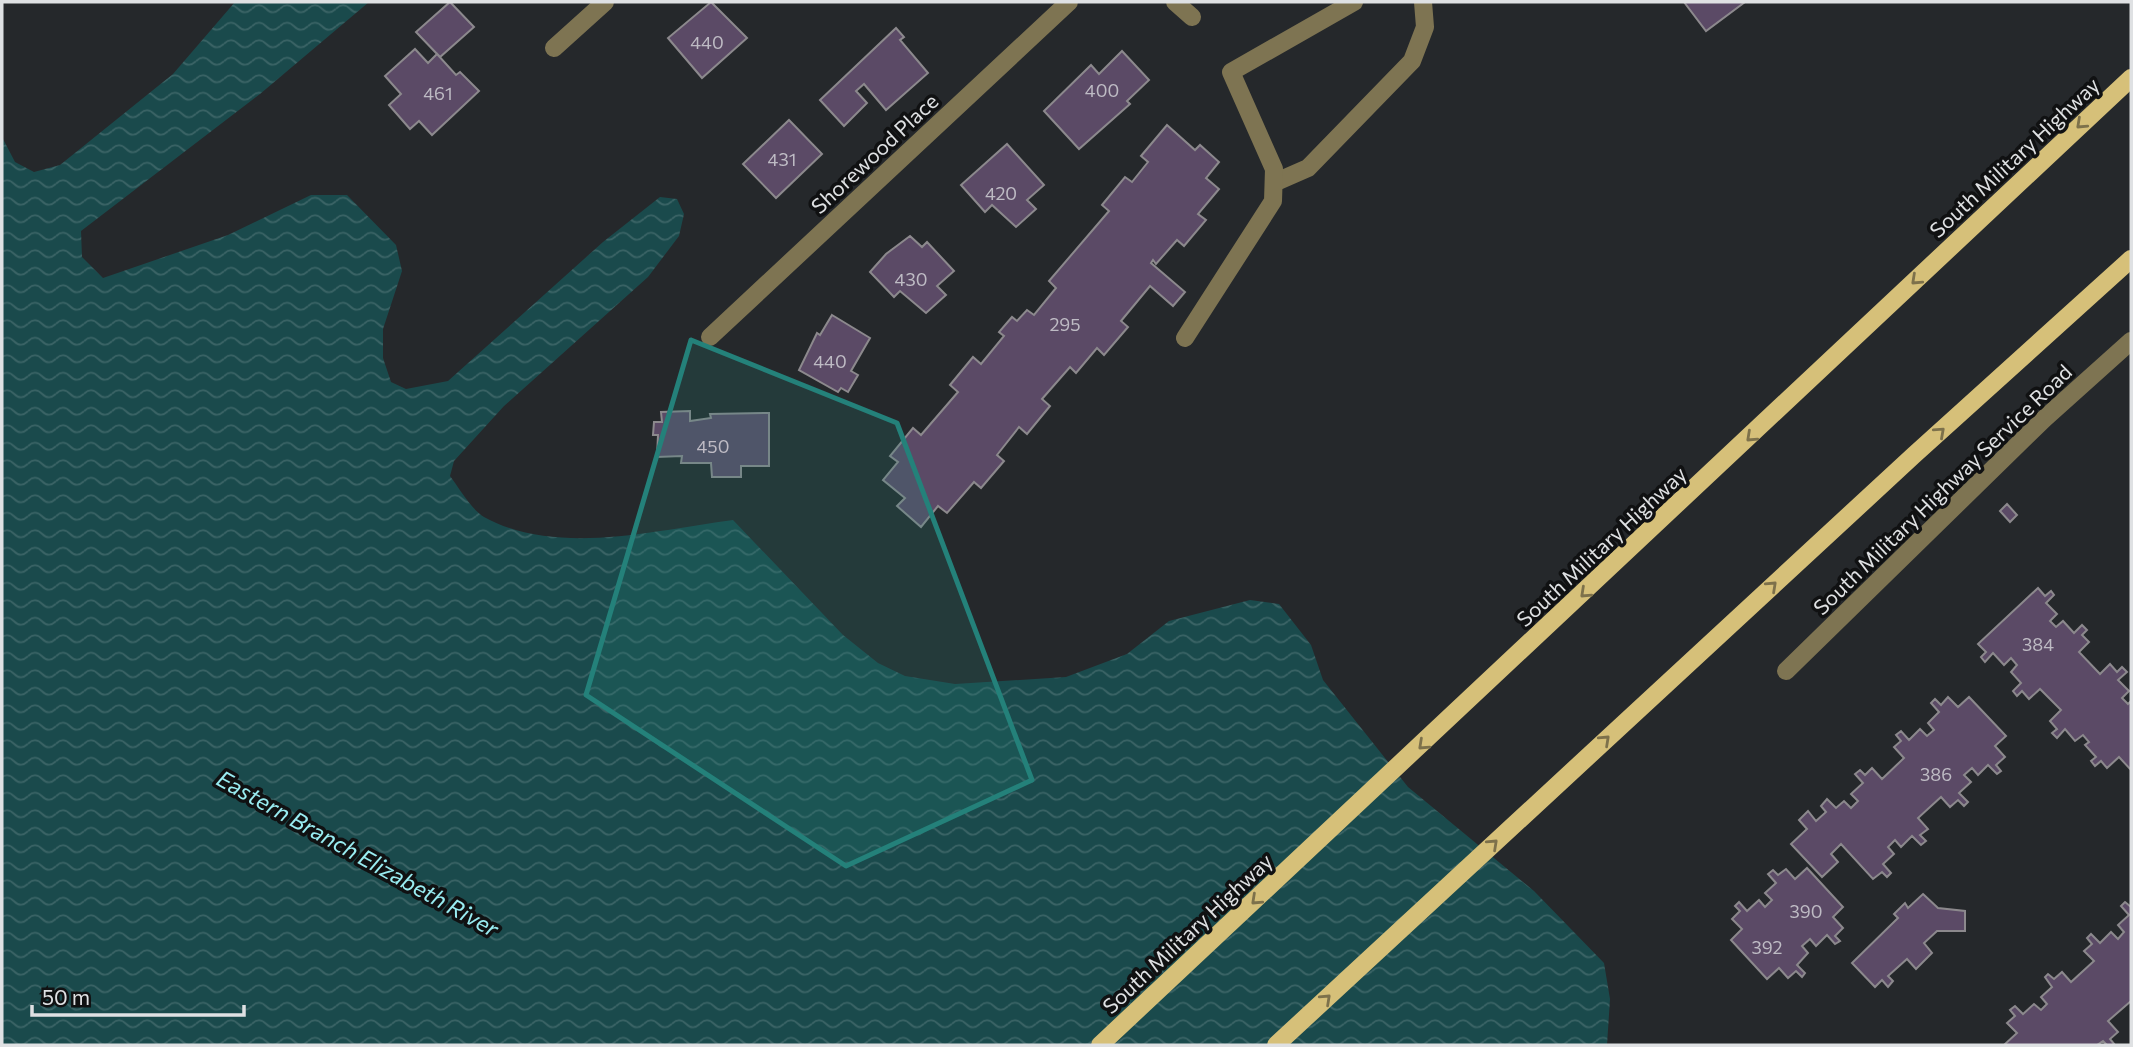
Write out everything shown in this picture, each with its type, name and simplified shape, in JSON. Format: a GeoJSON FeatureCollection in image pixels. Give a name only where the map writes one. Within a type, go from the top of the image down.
{"type":"FeatureCollection","features":[{"type":"Feature","properties":{"kind":"main road"},"geometry":{"type":"LineString","coordinates":[[2109,99],[2131,71]]}},
{"type":"Feature","properties":{"kind":"main road","name":"South Military Highway"},"geometry":{"type":"LineString","coordinates":[[1100,1045],[1473,699],[2131,78]]}},
{"type":"Feature","properties":{"kind":"main road"},"geometry":{"type":"LineString","coordinates":[[1276,1045],[1914,455],[2131,259]]}},
{"type":"Feature","properties":{"kind":"main road"},"geometry":{"type":"LineString","coordinates":[[2095,294],[2131,268]]}},
{"type":"Feature","properties":{"kind":"street"},"geometry":{"type":"LineString","coordinates":[[554,48],[605,2]]}},
{"type":"Feature","properties":{"kind":"street","name":"Shorewood Place"},"geometry":{"type":"LineString","coordinates":[[710,337],[1069,2]]}},
{"type":"Feature","properties":{"kind":"street"},"geometry":{"type":"LineString","coordinates":[[1175,2],[1192,17]]}},
{"type":"Feature","properties":{"kind":"street"},"geometry":{"type":"LineString","coordinates":[[1185,338],[1264,219],[1273,201],[1276,182],[1274,169],[1231,72],[1354,2]]}},
{"type":"Feature","properties":{"kind":"street"},"geometry":{"type":"LineString","coordinates":[[1276,182],[1308,168],[1412,61],[1425,27],[1423,2]]}},
{"type":"Feature","properties":{"kind":"street","name":"South Military Highway Service Road"},"geometry":{"type":"LineString","coordinates":[[1786,671],[2044,419],[2131,341]]}},
{"type":"Feature","properties":{"kind":"highlighted area"},"geometry":{"type":"Polygon","coordinates":[[[691,340],[897,423],[1032,780],[846,866],[586,695],[691,340]]]}},
{"type":"Feature","properties":{"kind":"water","name":"Eastern Branch Elizabeth River"},"geometry":{"type":"Polygon","coordinates":[[[235,2],[369,2],[260,94],[81,231],[82,257],[103,278],[228,235],[311,195],[347,195],[396,245],[402,271],[383,329],[383,358],[391,382],[406,389],[448,381],[603,242],[660,197],[677,199],[684,214],[679,236],[648,277],[504,406],[454,461],[450,476],[479,513],[512,529],[543,536],[574,538],[639,534],[733,520],[843,635],[878,663],[905,676],[955,684],[1066,677],[1127,654],[1169,621],[1250,600],[1279,604],[1311,645],[1323,680],[1408,787],[1534,891],[1604,963],[1610,999],[1607,1045],[2,1045],[2,137],[15,162],[34,172],[60,165],[173,74],[235,2]]]}},
{"type":"Feature","properties":{"kind":"building"},"geometry":{"type":"Polygon","coordinates":[[[450,2],[474,27],[440,57],[416,32],[450,2]]]}},
{"type":"Feature","properties":{"kind":"building"},"geometry":{"type":"Polygon","coordinates":[[[711,2],[747,38],[702,78],[668,38],[711,2]]]}},
{"type":"Feature","properties":{"kind":"building"},"geometry":{"type":"Polygon","coordinates":[[[1684,2],[1745,2],[1706,31],[1684,2]]]}},
{"type":"Feature","properties":{"kind":"building"},"geometry":{"type":"Polygon","coordinates":[[[896,28],[904,37],[900,40],[928,73],[886,110],[864,84],[856,91],[867,103],[844,126],[820,100],[896,28]]]}},
{"type":"Feature","properties":{"kind":"building"},"geometry":{"type":"Polygon","coordinates":[[[415,49],[428,63],[437,54],[456,75],[460,72],[479,91],[432,135],[419,121],[410,129],[389,105],[401,94],[385,76],[415,49]]]}},
{"type":"Feature","properties":{"kind":"building"},"geometry":{"type":"Polygon","coordinates":[[[1122,51],[1149,80],[1127,101],[1130,104],[1079,149],[1044,111],[1091,65],[1099,74],[1122,51]]]}},
{"type":"Feature","properties":{"kind":"building"},"geometry":{"type":"Polygon","coordinates":[[[789,120],[822,154],[776,198],[743,164],[789,120]]]}},
{"type":"Feature","properties":{"kind":"building"},"geometry":{"type":"Polygon","coordinates":[[[1167,125],[1195,150],[1200,145],[1219,162],[1206,178],[1219,189],[1198,214],[1206,220],[1184,246],[1177,240],[1156,264],[1153,260],[1151,263],[1185,292],[1173,306],[1150,286],[1121,321],[1128,327],[1104,355],[1097,348],[1076,373],[1070,367],[1042,399],[1050,406],[1027,434],[1019,427],[997,455],[1004,461],[981,488],[974,482],[947,513],[938,506],[921,527],[897,506],[905,498],[883,480],[898,462],[890,456],[913,428],[921,435],[958,392],[950,385],[973,357],[981,364],[1004,336],[999,332],[1012,317],[1017,321],[1027,310],[1034,315],[1056,288],[1049,281],[1109,211],[1102,205],[1125,177],[1132,182],[1148,162],[1141,156],[1167,125]]]}},
{"type":"Feature","properties":{"kind":"building"},"geometry":{"type":"Polygon","coordinates":[[[1007,144],[1044,185],[1027,200],[1036,209],[1016,227],[992,205],[985,212],[961,185],[1007,144]]]}},
{"type":"Feature","properties":{"kind":"building"},"geometry":{"type":"Polygon","coordinates":[[[910,236],[922,247],[927,242],[954,271],[937,286],[946,295],[926,313],[900,291],[894,297],[870,272],[886,254],[910,236]]]}},
{"type":"Feature","properties":{"kind":"building"},"geometry":{"type":"Polygon","coordinates":[[[832,315],[870,338],[851,371],[858,375],[848,392],[841,388],[838,392],[799,370],[817,333],[820,335],[832,315]]]}},
{"type":"Feature","properties":{"kind":"building"},"geometry":{"type":"Polygon","coordinates":[[[690,411],[690,421],[711,418],[710,414],[769,413],[769,466],[741,466],[741,477],[712,477],[711,463],[681,463],[682,456],[657,457],[658,435],[653,435],[654,422],[662,422],[661,412],[690,411]]]}},
{"type":"Feature","properties":{"kind":"building"},"geometry":{"type":"Polygon","coordinates":[[[2007,504],[2017,515],[2010,522],[2000,511],[2007,504]]]}},
{"type":"Feature","properties":{"kind":"building"},"geometry":{"type":"Polygon","coordinates":[[[2038,588],[2045,596],[2051,591],[2054,595],[2046,603],[2057,614],[2050,621],[2056,627],[2063,621],[2074,633],[2082,625],[2087,630],[2082,635],[2089,642],[2079,652],[2100,674],[2110,664],[2117,672],[2122,667],[2127,672],[2118,680],[2129,691],[2122,698],[2128,704],[2131,701],[2131,770],[2119,757],[2107,768],[2101,761],[2095,766],[2091,761],[2096,757],[2085,745],[2089,742],[2083,735],[2075,741],[2065,729],[2057,738],[2052,733],[2057,729],[2050,721],[2061,710],[2040,689],[2029,699],[2022,691],[2017,696],[2013,691],[2021,683],[2011,672],[2017,665],[2011,658],[2004,665],[1993,653],[1985,662],[1981,657],[1986,652],[1978,644],[2038,588]]]}},
{"type":"Feature","properties":{"kind":"building"},"geometry":{"type":"Polygon","coordinates":[[[1948,697],[1958,707],[1969,697],[2006,736],[1995,746],[2005,757],[1996,765],[2001,771],[1997,774],[1988,765],[1978,775],[1972,768],[1964,775],[1971,782],[1959,793],[1968,802],[1964,806],[1958,800],[1950,807],[1941,797],[1918,818],[1928,829],[1920,835],[1926,841],[1921,845],[1912,836],[1901,847],[1895,840],[1888,847],[1894,854],[1883,864],[1891,873],[1887,877],[1882,872],[1873,879],[1841,844],[1831,854],[1838,862],[1822,877],[1791,844],[1807,829],[1799,820],[1808,811],[1816,821],[1826,812],[1821,806],[1827,799],[1836,808],[1844,801],[1851,808],[1858,801],[1851,794],[1863,783],[1855,774],[1860,770],[1865,775],[1872,768],[1882,779],[1904,758],[1894,747],[1901,741],[1896,735],[1901,731],[1909,740],[1920,729],[1927,736],[1934,730],[1928,723],[1939,712],[1931,703],[1935,699],[1941,705],[1948,697]]]}},
{"type":"Feature","properties":{"kind":"building"},"geometry":{"type":"Polygon","coordinates":[[[1807,868],[1843,907],[1833,917],[1843,928],[1835,936],[1840,941],[1835,944],[1827,935],[1816,946],[1810,939],[1802,946],[1808,953],[1797,965],[1805,973],[1802,977],[1796,971],[1788,978],[1779,968],[1767,979],[1731,940],[1742,929],[1732,919],[1740,911],[1735,906],[1739,902],[1747,911],[1759,900],[1765,907],[1772,900],[1765,893],[1776,883],[1768,874],[1773,870],[1778,875],[1786,869],[1795,879],[1807,868]]]}},
{"type":"Feature","properties":{"kind":"building"},"geometry":{"type":"Polygon","coordinates":[[[1923,894],[1938,908],[1965,911],[1965,931],[1937,931],[1924,943],[1932,953],[1916,969],[1907,959],[1888,976],[1893,981],[1888,987],[1882,980],[1875,987],[1852,963],[1898,918],[1894,914],[1905,903],[1908,908],[1923,894]]]}},
{"type":"Feature","properties":{"kind":"building"},"geometry":{"type":"Polygon","coordinates":[[[2125,902],[2131,907],[2131,1001],[2108,1021],[2118,1032],[2110,1039],[2115,1045],[2107,1045],[2103,1041],[2097,1045],[2004,1045],[2017,1033],[2007,1023],[2015,1016],[2010,1010],[2015,1006],[2023,1014],[2034,1004],[2041,1010],[2047,1004],[2041,997],[2052,987],[2045,977],[2048,974],[2054,979],[2062,972],[2071,982],[2094,961],[2084,951],[2092,944],[2087,938],[2091,934],[2100,943],[2111,932],[2118,939],[2124,932],[2118,925],[2129,915],[2121,906],[2125,902]]]}}]}
